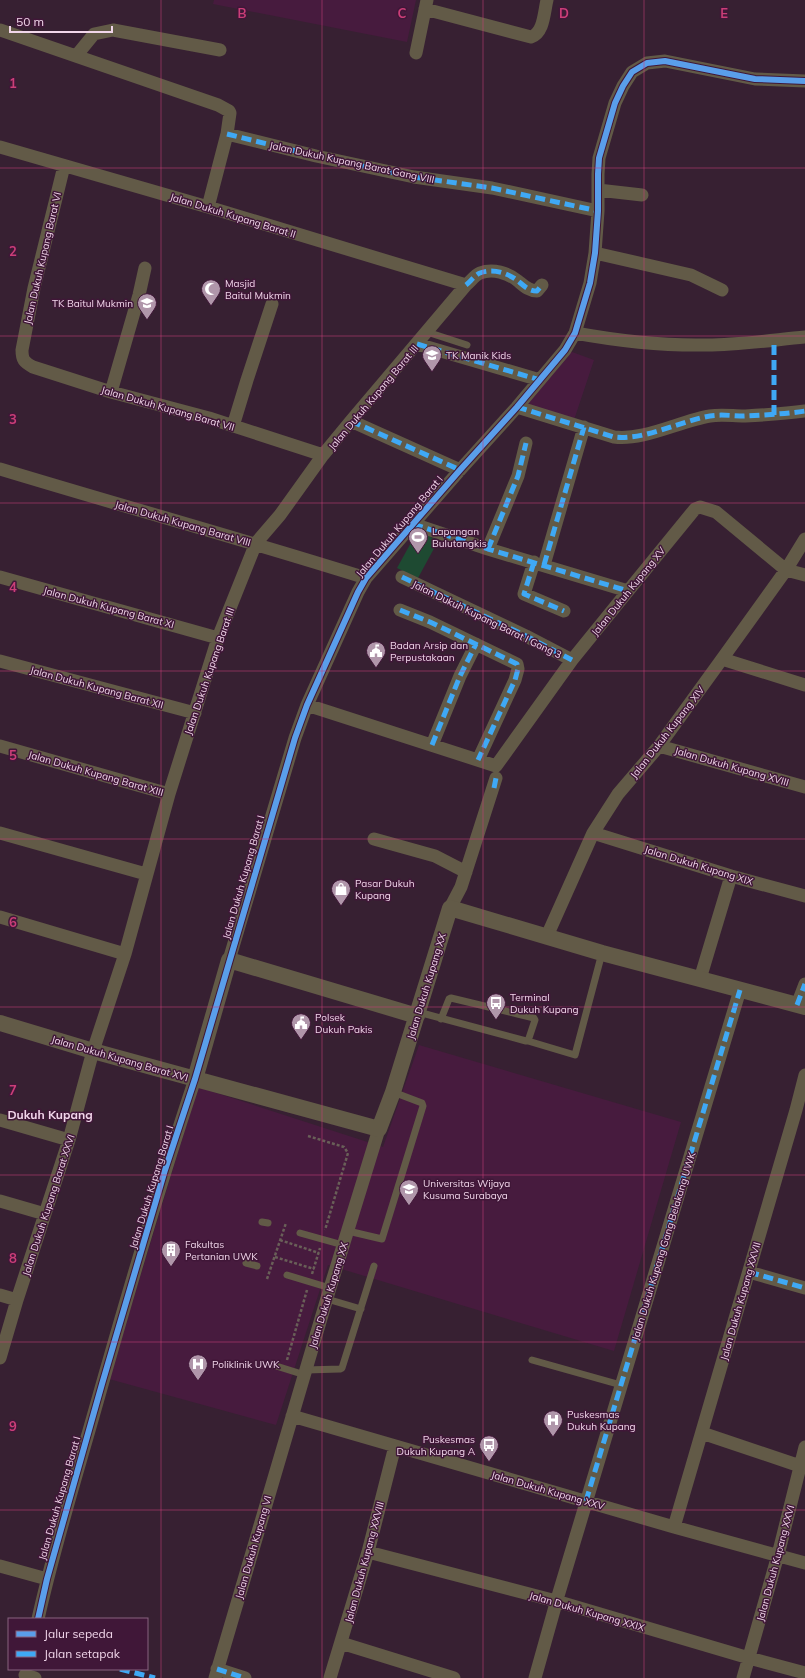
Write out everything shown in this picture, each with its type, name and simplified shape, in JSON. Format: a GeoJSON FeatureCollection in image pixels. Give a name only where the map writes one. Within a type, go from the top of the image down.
{"type":"FeatureCollection","features":[{"type":"Feature","properties":{"kind":"street"},"geometry":{"type":"LineString","coordinates":[[416,53],[426,4],[531,36],[536,35],[540,30],[547,0]]}},
{"type":"Feature","properties":{"kind":"street"},"geometry":{"type":"LineString","coordinates":[[0,30],[226,108],[230,113],[227,134],[208,207]]}},
{"type":"Feature","properties":{"kind":"street"},"geometry":{"type":"LineString","coordinates":[[76,56],[94,34],[113,30],[220,50]]}},
{"type":"Feature","properties":{"kind":"street","name":"Jalan Dukuh Kupang Barat I"},"geometry":{"type":"LineString","coordinates":[[38,1618],[47,1579],[165,1170],[195,1079],[295,738],[358,592],[366,578],[540,380],[565,350],[575,333],[586,297],[595,253],[598,211],[599,158],[615,103],[632,72],[647,63],[665,61],[755,79],[805,81]]}},
{"type":"Feature","properties":{"kind":"street","name":"Jalan Dukuh Kupang Barat Gang VIII"},"geometry":{"type":"LineString","coordinates":[[227,134],[316,156],[414,177],[492,188],[598,211]]}},
{"type":"Feature","properties":{"kind":"street","name":"Jalan Dukuh Kupang Barat II"},"geometry":{"type":"LineString","coordinates":[[0,147],[208,207],[466,285]]}},
{"type":"Feature","properties":{"kind":"street","name":"Jalan Dukuh Kupang Barat VI"},"geometry":{"type":"LineString","coordinates":[[22,350],[34,288],[64,166]]}},
{"type":"Feature","properties":{"kind":"street"},"geometry":{"type":"LineString","coordinates":[[598,190],[642,195]]}},
{"type":"Feature","properties":{"kind":"street"},"geometry":{"type":"LineString","coordinates":[[595,253],[691,275],[722,290]]}},
{"type":"Feature","properties":{"kind":"street"},"geometry":{"type":"LineString","coordinates":[[111,392],[140,295],[145,268]]}},
{"type":"Feature","properties":{"kind":"street","name":"Jalan Dukuh Kupang Barat III"},"geometry":{"type":"LineString","coordinates":[[93,1051],[125,954],[169,794],[218,638],[256,543],[280,515],[351,421],[428,332],[466,285],[479,274],[494,271],[513,277],[526,288],[533,291],[537,291],[542,285]]}},
{"type":"Feature","properties":{"kind":"street"},"geometry":{"type":"LineString","coordinates":[[233,426],[272,304]]}},
{"type":"Feature","properties":{"kind":"street"},"geometry":{"type":"LineString","coordinates":[[575,333],[650,344],[708,345],[805,337]]}},
{"type":"Feature","properties":{"kind":"street"},"geometry":{"type":"LineString","coordinates":[[417,344],[540,380]]}},
{"type":"Feature","properties":{"kind":"street","name":"Jalan Dukuh Kupang Barat VII"},"geometry":{"type":"LineString","coordinates":[[22,350],[22,359],[24,363],[33,367],[111,392],[209,418],[324,455]]}},
{"type":"Feature","properties":{"kind":"street"},"geometry":{"type":"LineString","coordinates":[[517,407],[623,439],[711,416],[774,415],[805,411]]}},
{"type":"Feature","properties":{"kind":"street"},"geometry":{"type":"LineString","coordinates":[[351,421],[460,470]]}},
{"type":"Feature","properties":{"kind":"street"},"geometry":{"type":"LineString","coordinates":[[564,611],[524,594],[539,563],[584,427]]}},
{"type":"Feature","properties":{"kind":"street"},"geometry":{"type":"LineString","coordinates":[[488,549],[518,476],[526,443]]}},
{"type":"Feature","properties":{"kind":"street","name":"Jalan Dukuh Kupang Barat VIII"},"geometry":{"type":"LineString","coordinates":[[0,469],[158,517],[256,543],[366,578]]}},
{"type":"Feature","properties":{"kind":"street","name":"Jalan Dukuh Kupang XV"},"geometry":{"type":"LineString","coordinates":[[450,908],[461,887],[496,772],[572,660],[695,510],[700,507],[716,512],[786,570]]}},
{"type":"Feature","properties":{"kind":"street"},"geometry":{"type":"LineString","coordinates":[[413,524],[488,549],[539,563],[628,591]]}},
{"type":"Feature","properties":{"kind":"street","name":"Jalan Dukuh Kupang XIV"},"geometry":{"type":"LineString","coordinates":[[547,936],[592,833],[618,794],[659,746],[786,570],[805,539]]}},
{"type":"Feature","properties":{"kind":"street"},"geometry":{"type":"LineString","coordinates":[[786,570],[805,575]]}},
{"type":"Feature","properties":{"kind":"street","name":"Jalan Dukuh Kupang Barat XI"},"geometry":{"type":"LineString","coordinates":[[0,577],[218,638]]}},
{"type":"Feature","properties":{"kind":"street","name":"Jalan Dukuh Kupang Barat I Gang 3"},"geometry":{"type":"LineString","coordinates":[[402,577],[526,636],[572,660]]}},
{"type":"Feature","properties":{"kind":"street"},"geometry":{"type":"LineString","coordinates":[[400,610],[430,622],[517,664],[518,666],[514,680],[478,760]]}},
{"type":"Feature","properties":{"kind":"street"},"geometry":{"type":"LineString","coordinates":[[432,745],[460,676],[476,644]]}},
{"type":"Feature","properties":{"kind":"street"},"geometry":{"type":"LineString","coordinates":[[722,659],[805,685]]}},
{"type":"Feature","properties":{"kind":"street","name":"Jalan Dukuh Kupang Barat XII"},"geometry":{"type":"LineString","coordinates":[[0,661],[195,713]]}},
{"type":"Feature","properties":{"kind":"street"},"geometry":{"type":"LineString","coordinates":[[308,705],[478,760],[496,772]]}},
{"type":"Feature","properties":{"kind":"street","name":"Jalan Dukuh Kupang Barat XIII"},"geometry":{"type":"LineString","coordinates":[[0,746],[169,794]]}},
{"type":"Feature","properties":{"kind":"street","name":"Jalan Dukuh Kupang XVIII"},"geometry":{"type":"LineString","coordinates":[[659,746],[805,787]]}},
{"type":"Feature","properties":{"kind":"street"},"geometry":{"type":"LineString","coordinates":[[0,832],[146,874]]}},
{"type":"Feature","properties":{"kind":"street","name":"Jalan Dukuh Kupang XIX"},"geometry":{"type":"LineString","coordinates":[[592,833],[732,876],[805,896]]}},
{"type":"Feature","properties":{"kind":"street"},"geometry":{"type":"LineString","coordinates":[[374,839],[435,856],[466,872]]}},
{"type":"Feature","properties":{"kind":"street"},"geometry":{"type":"LineString","coordinates":[[700,979],[732,876]]}},
{"type":"Feature","properties":{"kind":"street"},"geometry":{"type":"LineString","coordinates":[[450,908],[602,953],[801,1006],[805,984]]}},
{"type":"Feature","properties":{"kind":"street","name":"Jalan Dukuh Kupang XX"},"geometry":{"type":"LineString","coordinates":[[292,1416],[379,1129],[393,1092],[450,908]]}},
{"type":"Feature","properties":{"kind":"street"},"geometry":{"type":"LineString","coordinates":[[0,917],[125,954]]}},
{"type":"Feature","properties":{"kind":"street"},"geometry":{"type":"LineString","coordinates":[[230,960],[417,1014]]}},
{"type":"Feature","properties":{"kind":"street","name":"Jalan Dukuh Kupang Gang Belakang UWK"},"geometry":{"type":"LineString","coordinates":[[535,1678],[556,1601],[740,990]]}},
{"type":"Feature","properties":{"kind":"street","name":"Jalan Dukuh Kupang Barat XVI"},"geometry":{"type":"LineString","coordinates":[[0,1023],[93,1051],[379,1129]]}},
{"type":"Feature","properties":{"kind":"street","name":"Jalan Dukuh Kupang Barat XXVI"},"geometry":{"type":"LineString","coordinates":[[0,1358],[44,1214],[69,1140],[93,1051]]}},
{"type":"Feature","properties":{"kind":"street","name":"Jalan Dukuh Kupang XXVII"},"geometry":{"type":"LineString","coordinates":[[674,1527],[749,1272],[801,1112],[805,1075]]}},
{"type":"Feature","properties":{"kind":"street"},"geometry":{"type":"LineString","coordinates":[[0,1120],[69,1140]]}},
{"type":"Feature","properties":{"kind":"street"},"geometry":{"type":"LineString","coordinates":[[0,1202],[44,1214]]}},
{"type":"Feature","properties":{"kind":"street"},"geometry":{"type":"LineString","coordinates":[[749,1272],[805,1288]]}},
{"type":"Feature","properties":{"kind":"street"},"geometry":{"type":"LineString","coordinates":[[0,1295],[17,1300]]}},
{"type":"Feature","properties":{"kind":"street","name":"Jalan Dukuh Kupang XXV"},"geometry":{"type":"LineString","coordinates":[[292,1416],[674,1527],[805,1563]]}},
{"type":"Feature","properties":{"kind":"street","name":"Jalan Dukuh Kupang VI"},"geometry":{"type":"LineString","coordinates":[[216,1674],[292,1416]]}},
{"type":"Feature","properties":{"kind":"street"},"geometry":{"type":"LineString","coordinates":[[702,1433],[800,1466]]}},
{"type":"Feature","properties":{"kind":"street","name":"Jalan Dukuh Kupang XXVIII"},"geometry":{"type":"LineString","coordinates":[[330,1678],[368,1552],[395,1446]]}},
{"type":"Feature","properties":{"kind":"street","name":"Jalan Dukuh Kupang XXVI"},"geometry":{"type":"LineString","coordinates":[[743,1678],[778,1555],[805,1447]]}},
{"type":"Feature","properties":{"kind":"street","name":"Jalan Dukuh Kupang XXIX"},"geometry":{"type":"LineString","coordinates":[[368,1552],[556,1601],[805,1673]]}},
{"type":"Feature","properties":{"kind":"street"},"geometry":{"type":"LineString","coordinates":[[0,1566],[47,1579]]}},
{"type":"Feature","properties":{"kind":"street"},"geometry":{"type":"LineString","coordinates":[[341,1643],[454,1678]]}},
{"type":"Feature","properties":{"kind":"street"},"geometry":{"type":"LineString","coordinates":[[216,1674],[245,1678]]}},
{"type":"Feature","properties":{"kind":"lane"},"geometry":{"type":"LineString","coordinates":[[428,332],[467,345]]}},
{"type":"Feature","properties":{"kind":"lane"},"geometry":{"type":"LineString","coordinates":[[417,1014],[528,1041],[575,1055],[602,953]]}},
{"type":"Feature","properties":{"kind":"lane"},"geometry":{"type":"LineString","coordinates":[[441,1019],[449,999],[451,998],[534,1018],[535,1020],[528,1041]]}},
{"type":"Feature","properties":{"kind":"lane"},"geometry":{"type":"LineString","coordinates":[[348,1231],[382,1240],[423,1106],[422,1104],[393,1092]]}},
{"type":"Feature","properties":{"kind":"lane"},"geometry":{"type":"LineString","coordinates":[[300,1233],[343,1245]]}},
{"type":"Feature","properties":{"kind":"lane"},"geometry":{"type":"LineString","coordinates":[[246,1263],[257,1266]]}},
{"type":"Feature","properties":{"kind":"lane"},"geometry":{"type":"LineString","coordinates":[[273,1365],[305,1372],[342,1368],[374,1266]]}},
{"type":"Feature","properties":{"kind":"lane"},"geometry":{"type":"LineString","coordinates":[[286,1275],[361,1309]]}},
{"type":"Feature","properties":{"kind":"lane"},"geometry":{"type":"LineString","coordinates":[[532,1360],[621,1385]]}},
{"type":"Feature","properties":{"kind":"path"},"geometry":{"type":"LineString","coordinates":[[267,1279],[286,1222]]}},
{"type":"Feature","properties":{"kind":"path"},"geometry":{"type":"LineString","coordinates":[[280,1240],[318,1253]]}},
{"type":"Feature","properties":{"kind":"path"},"geometry":{"type":"LineString","coordinates":[[275,1257],[314,1269]]}},
{"type":"Feature","properties":{"kind":"shaded area"},"geometry":{"type":"Polygon","coordinates":[[[214,0],[416,0],[407,42],[213,4],[214,0]]]}},
{"type":"Feature","properties":{"kind":"shaded area"},"geometry":{"type":"Polygon","coordinates":[[[564,349],[594,360],[573,423],[522,407],[564,349]]]}},
{"type":"Feature","properties":{"kind":"shaded area","name":"Universitas Wijaya Kusuma Surabaya"},"geometry":{"type":"Polygon","coordinates":[[[419,1045],[681,1122],[614,1351],[328,1265],[276,1425],[109,1379],[198,1087],[383,1147],[419,1045]]]}},
{"type":"Feature","properties":{"kind":"green space","name":"Lapangan Bulutangkis"},"geometry":{"type":"Polygon","coordinates":[[[418,530],[438,541],[418,578],[397,568],[418,530]]]}},
{"type":"Feature","properties":{"kind":"marked path"},"geometry":{"type":"LineString","coordinates":[[227,134],[316,156],[414,177],[492,188],[598,211]]}},
{"type":"Feature","properties":{"kind":"marked path"},"geometry":{"type":"LineString","coordinates":[[466,285],[478,274],[490,271],[500,272],[510,276],[532,290],[537,291],[542,285]]}},
{"type":"Feature","properties":{"kind":"marked path"},"geometry":{"type":"LineString","coordinates":[[774,340],[774,415]]}},
{"type":"Feature","properties":{"kind":"marked path"},"geometry":{"type":"LineString","coordinates":[[417,344],[540,380]]}},
{"type":"Feature","properties":{"kind":"marked path"},"geometry":{"type":"LineString","coordinates":[[517,407],[614,437],[637,436],[710,416],[752,416],[805,411]]}},
{"type":"Feature","properties":{"kind":"marked path"},"geometry":{"type":"LineString","coordinates":[[351,421],[460,470]]}},
{"type":"Feature","properties":{"kind":"marked path"},"geometry":{"type":"LineString","coordinates":[[544,565],[584,427]]}},
{"type":"Feature","properties":{"kind":"marked path"},"geometry":{"type":"LineString","coordinates":[[488,549],[518,476],[526,443]]}},
{"type":"Feature","properties":{"kind":"marked path"},"geometry":{"type":"LineString","coordinates":[[413,524],[488,549],[628,591]]}},
{"type":"Feature","properties":{"kind":"marked path"},"geometry":{"type":"LineString","coordinates":[[534,562],[524,594],[564,611]]}},
{"type":"Feature","properties":{"kind":"marked path"},"geometry":{"type":"LineString","coordinates":[[402,577],[526,636],[572,660]]}},
{"type":"Feature","properties":{"kind":"marked path"},"geometry":{"type":"LineString","coordinates":[[400,610],[430,622],[517,664],[518,669],[515,680],[478,760]]}},
{"type":"Feature","properties":{"kind":"marked path"},"geometry":{"type":"LineString","coordinates":[[432,745],[460,676],[476,644]]}},
{"type":"Feature","properties":{"kind":"marked path"},"geometry":{"type":"LineString","coordinates":[[494,788],[496,778]]}},
{"type":"Feature","properties":{"kind":"marked path"},"geometry":{"type":"LineString","coordinates":[[797,1005],[805,984]]}},
{"type":"Feature","properties":{"kind":"marked path"},"geometry":{"type":"LineString","coordinates":[[586,1501],[740,990]]}},
{"type":"Feature","properties":{"kind":"marked path"},"geometry":{"type":"LineString","coordinates":[[749,1272],[805,1288]]}},
{"type":"Feature","properties":{"kind":"marked path"},"geometry":{"type":"LineString","coordinates":[[217,1669],[245,1678]]}},
{"type":"Feature","properties":{"kind":"marked path"},"geometry":{"type":"LineString","coordinates":[[124,1670],[155,1678]]}},
{"type":"Feature","properties":{"kind":"cycle path"},"geometry":{"type":"LineString","coordinates":[[38,1618],[47,1579],[102,1384],[165,1170],[195,1079],[295,738],[307,705],[358,592],[366,578],[517,407],[565,350],[575,333],[590,283],[595,253],[598,211],[599,158],[615,103],[632,72],[647,63],[665,61],[755,79],[805,81]]}},
{"type":"Feature","properties":{"kind":"place","name":"Masjid Baitul Mukmin"},"geometry":{"type":"Point","coordinates":[211,306]}},
{"type":"Feature","properties":{"kind":"place","name":"TK Baitul Mukmin"},"geometry":{"type":"Point","coordinates":[147,320]}},
{"type":"Feature","properties":{"kind":"place","name":"TK Manik Kids"},"geometry":{"type":"Point","coordinates":[432,372]}},
{"type":"Feature","properties":{"kind":"place","name":"Lapangan Bulutangkis"},"geometry":{"type":"Point","coordinates":[418,554]}},
{"type":"Feature","properties":{"kind":"place","name":"Badan Arsip dan Perpustakaan"},"geometry":{"type":"Point","coordinates":[376,668]}},
{"type":"Feature","properties":{"kind":"place","name":"Pasar Dukuh Kupang"},"geometry":{"type":"Point","coordinates":[341,906]}},
{"type":"Feature","properties":{"kind":"place","name":"Terminal Dukuh Kupang"},"geometry":{"type":"Point","coordinates":[496,1020]}},
{"type":"Feature","properties":{"kind":"place","name":"Polsek Dukuh Pakis"},"geometry":{"type":"Point","coordinates":[301,1040]}},
{"type":"Feature","properties":{"kind":"place","name":"Universitas Wijaya Kusuma Surabaya"},"geometry":{"type":"Point","coordinates":[409,1206]}},
{"type":"Feature","properties":{"kind":"place","name":"Fakultas Pertanian UWK"},"geometry":{"type":"Point","coordinates":[171,1267]}},
{"type":"Feature","properties":{"kind":"place","name":"Poliklinik UWK"},"geometry":{"type":"Point","coordinates":[198,1381]}},
{"type":"Feature","properties":{"kind":"place","name":"Puskesmas Dukuh Kupang"},"geometry":{"type":"Point","coordinates":[553,1437]}},
{"type":"Feature","properties":{"kind":"place","name":"Puskesmas Dukuh Kupang A"},"geometry":{"type":"Point","coordinates":[489,1462]}},
{"type":"Feature","properties":{"kind":"district","name":"Dukuh Kupang"},"geometry":{"type":"Point","coordinates":[50,1115]}}]}
